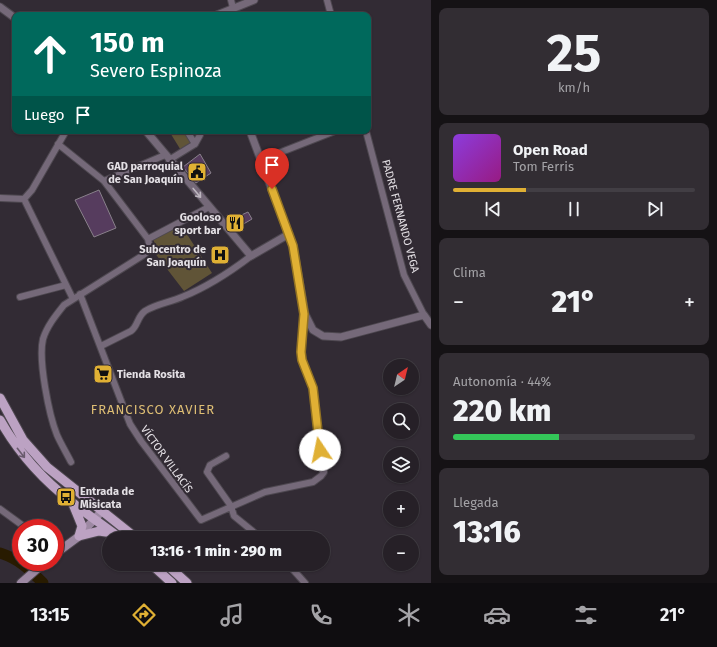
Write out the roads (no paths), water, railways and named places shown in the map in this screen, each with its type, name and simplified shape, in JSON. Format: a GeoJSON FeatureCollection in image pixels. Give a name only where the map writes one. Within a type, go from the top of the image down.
{"type":"FeatureCollection","features":[{"type":"Feature","properties":{"kind":"main road"},"geometry":{"type":"LineString","coordinates":[[0,398],[10,418],[34,454],[60,479],[127,531]]}},
{"type":"Feature","properties":{"kind":"main road"},"geometry":{"type":"LineString","coordinates":[[0,420],[12,441],[30,464],[72,503],[111,531]]}},
{"type":"Feature","properties":{"kind":"main road"},"geometry":{"type":"LineString","coordinates":[[72,503],[82,526],[79,536]]}},
{"type":"Feature","properties":{"kind":"main road"},"geometry":{"type":"LineString","coordinates":[[64,547],[79,536],[102,511]]}},
{"type":"Feature","properties":{"kind":"main road"},"geometry":{"type":"LineString","coordinates":[[79,536],[99,531],[102,532]]}},
{"type":"Feature","properties":{"kind":"main road"},"geometry":{"type":"LineString","coordinates":[[21,583],[34,571]]}},
{"type":"Feature","properties":{"kind":"main road"},"geometry":{"type":"LineString","coordinates":[[159,571],[172,583]]}},
{"type":"Feature","properties":{"kind":"main road"},"geometry":{"type":"LineString","coordinates":[[173,571],[186,583]]}},
{"type":"Feature","properties":{"kind":"street"},"geometry":{"type":"LineString","coordinates":[[231,0],[233,8]]}},
{"type":"Feature","properties":{"kind":"street"},"geometry":{"type":"LineString","coordinates":[[224,12],[254,0]]}},
{"type":"Feature","properties":{"kind":"street"},"geometry":{"type":"LineString","coordinates":[[327,0],[330,12]]}},
{"type":"Feature","properties":{"kind":"street"},"geometry":{"type":"LineString","coordinates":[[0,7],[12,16]]}},
{"type":"Feature","properties":{"kind":"street"},"geometry":{"type":"LineString","coordinates":[[24,199],[32,190],[64,134]]}},
{"type":"Feature","properties":{"kind":"street"},"geometry":{"type":"LineString","coordinates":[[148,134],[251,256]]}},
{"type":"Feature","properties":{"kind":"street"},"geometry":{"type":"LineString","coordinates":[[189,134],[195,144]]}},
{"type":"Feature","properties":{"kind":"street"},"geometry":{"type":"LineString","coordinates":[[104,181],[167,158],[195,144],[200,134]]}},
{"type":"Feature","properties":{"kind":"street"},"geometry":{"type":"LineString","coordinates":[[231,506],[265,492],[313,482],[324,472],[324,463],[318,436],[313,388],[302,360],[301,352],[304,314],[293,246],[251,134]]}},
{"type":"Feature","properties":{"kind":"street"},"geometry":{"type":"LineString","coordinates":[[261,160],[326,134]]}},
{"type":"Feature","properties":{"kind":"street","name":"PADRE FERNANDO VEGA"},"geometry":{"type":"LineString","coordinates":[[367,134],[404,274],[424,315],[431,325]]}},
{"type":"Feature","properties":{"kind":"street"},"geometry":{"type":"LineString","coordinates":[[58,144],[104,181],[148,239],[149,244],[145,254],[73,299],[57,314],[49,326],[44,338],[42,352],[44,379],[57,436],[71,462]]}},
{"type":"Feature","properties":{"kind":"street"},"geometry":{"type":"LineString","coordinates":[[0,198],[24,199]]}},
{"type":"Feature","properties":{"kind":"street"},"geometry":{"type":"LineString","coordinates":[[24,199],[73,299]]}},
{"type":"Feature","properties":{"kind":"street"},"geometry":{"type":"LineString","coordinates":[[148,239],[209,207]]}},
{"type":"Feature","properties":{"kind":"street"},"geometry":{"type":"LineString","coordinates":[[101,346],[134,329],[139,318],[147,310],[183,297],[203,287],[251,256],[289,234]]}},
{"type":"Feature","properties":{"kind":"street"},"geometry":{"type":"LineString","coordinates":[[20,297],[66,285]]}},
{"type":"Feature","properties":{"kind":"street","name":"VÍCTOR VILLACÍS"},"geometry":{"type":"LineString","coordinates":[[80,294],[130,424],[140,441],[201,520],[204,520],[231,506]]}},
{"type":"Feature","properties":{"kind":"street"},"geometry":{"type":"LineString","coordinates":[[304,314],[313,330],[323,336],[333,338],[342,337],[424,315]]}},
{"type":"Feature","properties":{"kind":"street"},"geometry":{"type":"LineString","coordinates":[[226,456],[210,465],[207,472],[231,506],[232,512],[238,521],[252,531]]}},
{"type":"Feature","properties":{"kind":"street"},"geometry":{"type":"LineString","coordinates":[[0,509],[14,519]]}},
{"type":"Feature","properties":{"kind":"street"},"geometry":{"type":"LineString","coordinates":[[294,571],[305,583]]}},
{"type":"Feature","properties":{"kind":"waterway"},"geometry":{"type":"LineString","coordinates":[[0,553],[13,558],[33,573],[43,583]]}},
{"type":"Feature","properties":{"kind":"place","name":"GAD parroquial de San Joaquín"},"geometry":{"type":"Point","coordinates":[197,172]}},
{"type":"Feature","properties":{"kind":"place","name":"Gooloso sport bar"},"geometry":{"type":"Point","coordinates":[235,223]}},
{"type":"Feature","properties":{"kind":"place","name":"Subcentro de San Joaquín"},"geometry":{"type":"Point","coordinates":[220,255]}},
{"type":"Feature","properties":{"kind":"place","name":"Tienda Rosita"},"geometry":{"type":"Point","coordinates":[103,374]}},
{"type":"Feature","properties":{"kind":"place","name":"Entrada de Misicata"},"geometry":{"type":"Point","coordinates":[66,497]}},
{"type":"Feature","properties":{"kind":"district","name":"FRANCISCO XAVIER"},"geometry":{"type":"Point","coordinates":[153,409]}}]}
